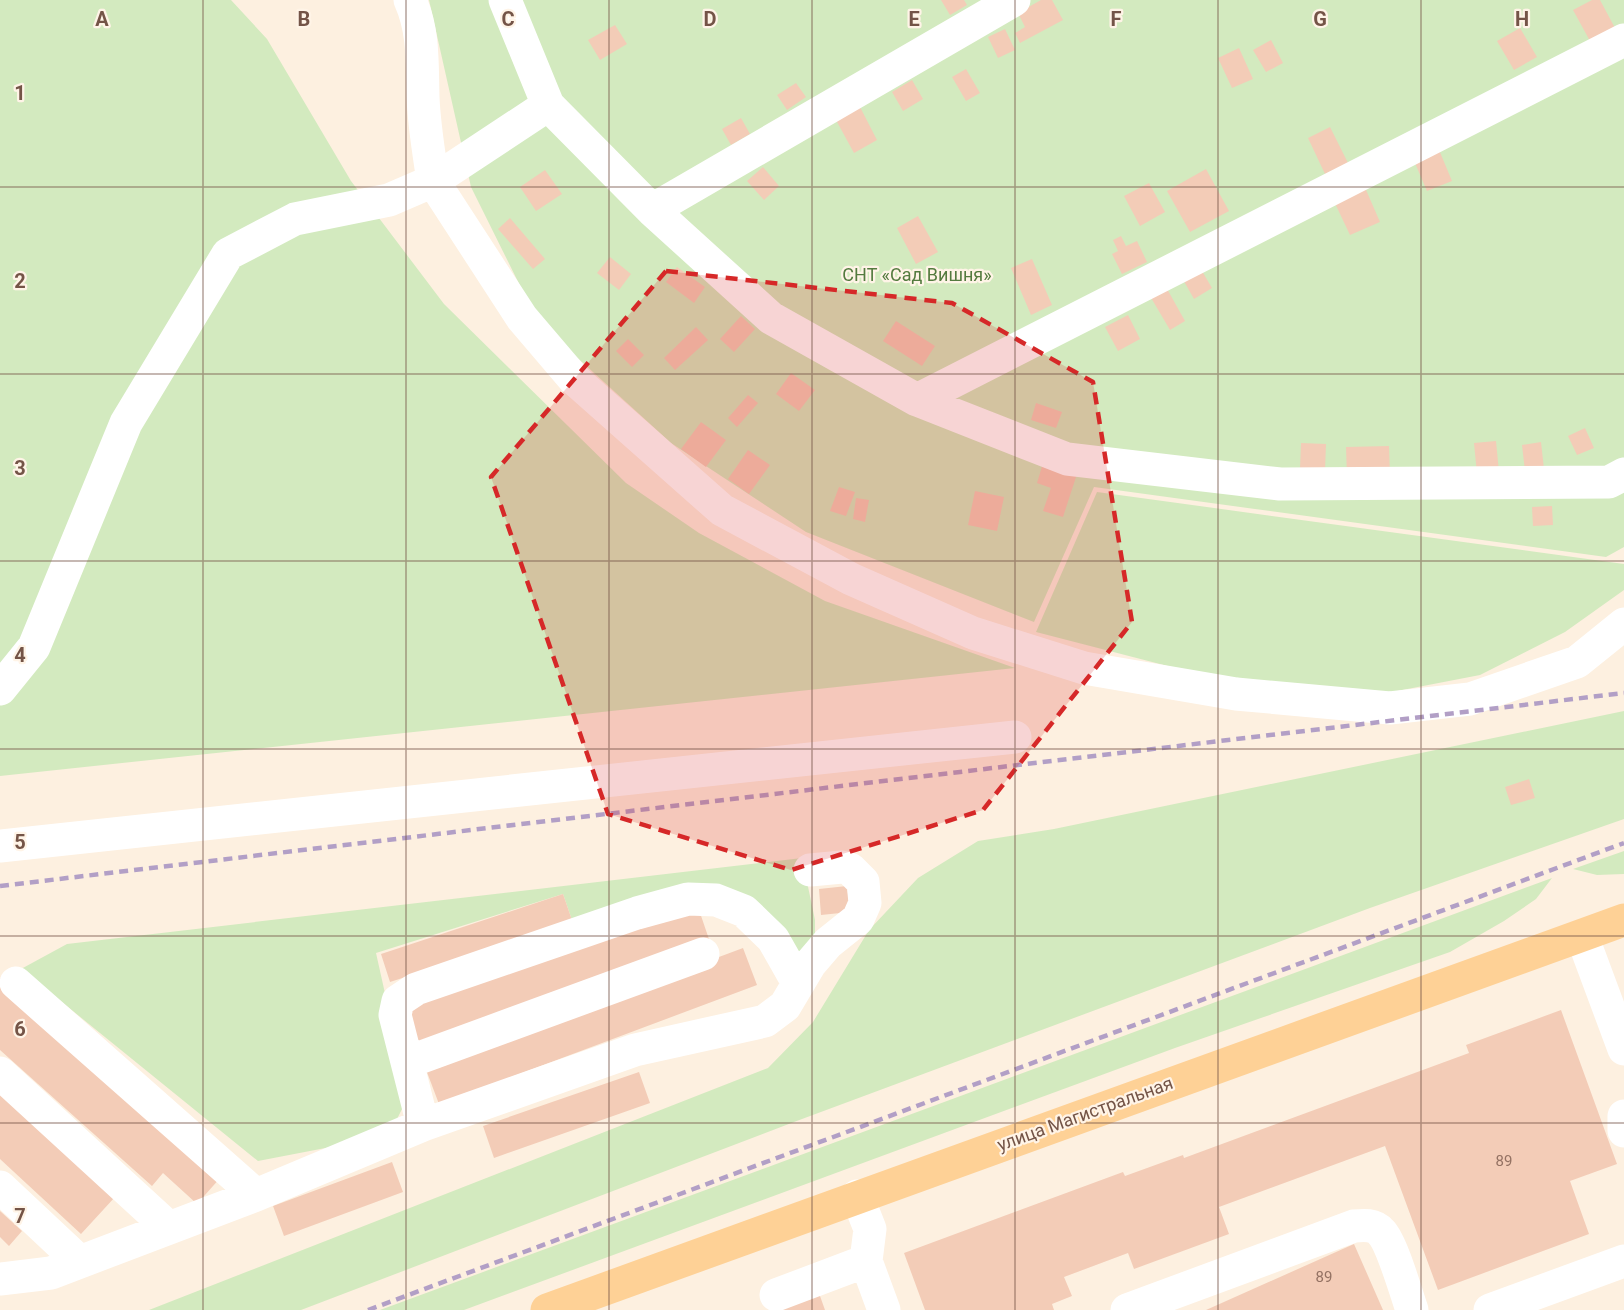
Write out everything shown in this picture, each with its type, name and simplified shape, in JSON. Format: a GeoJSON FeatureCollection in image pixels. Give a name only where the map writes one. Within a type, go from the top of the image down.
{"type":"FeatureCollection","features":[{"type":"Feature","properties":{"kind":"main road","name":"улица Магистральная"},"geometry":{"type":"LineString","coordinates":[[548,1310],[857,1196],[1624,920]]}},
{"type":"Feature","properties":{"kind":"street"},"geometry":{"type":"LineString","coordinates":[[410,0],[418,17],[423,56],[423,99],[433,181],[522,318],[573,379],[722,510],[787,547],[851,579],[973,633],[1032,653],[1107,672],[1236,694],[1390,708],[1470,699],[1577,662],[1624,624]]}},
{"type":"Feature","properties":{"kind":"street"},"geometry":{"type":"LineString","coordinates":[[505,0],[548,105],[652,210],[771,318],[917,400],[1067,459],[1280,484],[1609,482],[1624,474]]}},
{"type":"Feature","properties":{"kind":"street"},"geometry":{"type":"LineString","coordinates":[[652,210],[1014,0]]}},
{"type":"Feature","properties":{"kind":"street"},"geometry":{"type":"LineString","coordinates":[[917,400],[1624,40]]}},
{"type":"Feature","properties":{"kind":"street"},"geometry":{"type":"LineString","coordinates":[[0,688],[34,646],[126,423],[228,254],[295,219],[389,200],[433,181],[548,105]]}},
{"type":"Feature","properties":{"kind":"street"},"geometry":{"type":"LineString","coordinates":[[0,846],[1015,737]]}},
{"type":"Feature","properties":{"kind":"street"},"geometry":{"type":"LineString","coordinates":[[0,1279],[51,1273],[256,1195],[423,1125],[635,1050],[765,1022],[785,1006],[798,983],[828,943],[858,919],[866,903],[863,882],[850,869],[842,867],[810,870]]}},
{"type":"Feature","properties":{"kind":"street"},"geometry":{"type":"LineString","coordinates":[[423,1125],[395,1015],[398,1001],[407,993],[637,913],[688,900],[716,900],[744,911],[773,939],[798,983]]}},
{"type":"Feature","properties":{"kind":"street"},"geometry":{"type":"LineString","coordinates":[[1582,936],[1624,1049]]}},
{"type":"Feature","properties":{"kind":"street"},"geometry":{"type":"LineString","coordinates":[[408,1062],[703,954]]}},
{"type":"Feature","properties":{"kind":"street"},"geometry":{"type":"LineString","coordinates":[[16,983],[256,1195]]}},
{"type":"Feature","properties":{"kind":"street"},"geometry":{"type":"LineString","coordinates":[[0,1073],[170,1228]]}},
{"type":"Feature","properties":{"kind":"street"},"geometry":{"type":"LineString","coordinates":[[1624,1116],[1624,1131]]}},
{"type":"Feature","properties":{"kind":"street"},"geometry":{"type":"LineString","coordinates":[[0,1187],[80,1262]]}},
{"type":"Feature","properties":{"kind":"street"},"geometry":{"type":"LineString","coordinates":[[857,1196],[870,1229],[866,1261],[884,1310]]}},
{"type":"Feature","properties":{"kind":"street"},"geometry":{"type":"LineString","coordinates":[[1127,1310],[1354,1226],[1368,1225],[1380,1231],[1387,1243],[1412,1310]]}},
{"type":"Feature","properties":{"kind":"street"},"geometry":{"type":"LineString","coordinates":[[776,1295],[866,1261]]}},
{"type":"Feature","properties":{"kind":"street"},"geometry":{"type":"LineString","coordinates":[[1490,1310],[1624,1261]]}},
{"type":"Feature","properties":{"kind":"highlighted area"},"geometry":{"type":"Polygon","coordinates":[[[666,271],[952,303],[1093,382],[1132,622],[983,810],[791,870],[608,814],[491,477],[666,271]]]}},
{"type":"Feature","properties":{"kind":"green space"},"geometry":{"type":"Polygon","coordinates":[[[0,0],[231,0],[267,39],[351,181],[444,304],[626,483],[699,533],[825,601],[1015,668],[0,776],[0,0]]]}},
{"type":"Feature","properties":{"kind":"green space","name":"СНТ «Сад Вишня»"},"geometry":{"type":"Polygon","coordinates":[[[429,0],[1624,0],[1624,547],[1606,557],[1094,487],[1034,622],[806,532],[671,443],[538,322],[471,187],[429,0]]]}},
{"type":"Feature","properties":{"kind":"green space"},"geometry":{"type":"Polygon","coordinates":[[[1097,492],[1624,564],[1624,590],[1565,632],[1480,675],[1392,692],[1308,691],[1187,671],[1036,632],[1097,492]]]}},
{"type":"Feature","properties":{"kind":"green space"},"geometry":{"type":"Polygon","coordinates":[[[1624,711],[1624,819],[1370,908],[794,1122],[301,1310],[149,1310],[768,1068],[813,1022],[869,930],[918,878],[978,841],[1054,829],[1624,711]]]}},
{"type":"Feature","properties":{"kind":"green space"},"geometry":{"type":"Polygon","coordinates":[[[1624,851],[1624,874],[1597,875],[1573,869],[1624,851]]]}},
{"type":"Feature","properties":{"kind":"green space"},"geometry":{"type":"Polygon","coordinates":[[[802,858],[815,920],[815,940],[799,964],[744,904],[573,923],[563,894],[376,953],[405,1083],[404,1105],[397,1119],[367,1140],[258,1161],[21,969],[67,944],[802,858]]]}},
{"type":"Feature","properties":{"kind":"green space"},"geometry":{"type":"Polygon","coordinates":[[[1552,878],[1536,899],[1504,921],[1450,952],[1175,1048],[464,1310],[380,1310],[1552,878]]]}},
{"type":"Feature","properties":{"kind":"building"},"geometry":{"type":"Polygon","coordinates":[[[941,0],[964,0],[967,5],[950,15],[941,0]]]}},
{"type":"Feature","properties":{"kind":"building"},"geometry":{"type":"Polygon","coordinates":[[[1041,0],[1052,0],[1063,20],[1020,43],[1015,33],[1025,27],[1018,13],[1041,0]]]}},
{"type":"Feature","properties":{"kind":"building"},"geometry":{"type":"Polygon","coordinates":[[[1592,0],[1600,0],[1615,28],[1590,41],[1573,10],[1592,0]]]}},
{"type":"Feature","properties":{"kind":"building"},"geometry":{"type":"Polygon","coordinates":[[[615,25],[627,44],[600,60],[588,40],[615,25]]]}},
{"type":"Feature","properties":{"kind":"building"},"geometry":{"type":"Polygon","coordinates":[[[1520,28],[1537,57],[1514,70],[1497,41],[1520,28]]]}},
{"type":"Feature","properties":{"kind":"building"},"geometry":{"type":"Polygon","coordinates":[[[1005,29],[1015,50],[998,58],[988,37],[1005,29]]]}},
{"type":"Feature","properties":{"kind":"building"},"geometry":{"type":"Polygon","coordinates":[[[1271,40],[1283,63],[1266,72],[1253,50],[1271,40]]]}},
{"type":"Feature","properties":{"kind":"building"},"geometry":{"type":"Polygon","coordinates":[[[1239,48],[1253,79],[1232,88],[1218,58],[1239,48]]]}},
{"type":"Feature","properties":{"kind":"building"},"geometry":{"type":"Polygon","coordinates":[[[966,69],[980,93],[966,101],[952,77],[966,69]]]}},
{"type":"Feature","properties":{"kind":"building"},"geometry":{"type":"Polygon","coordinates":[[[912,80],[923,99],[903,111],[892,92],[912,80]]]}},
{"type":"Feature","properties":{"kind":"building"},"geometry":{"type":"Polygon","coordinates":[[[796,83],[806,97],[787,110],[777,95],[796,83]]]}},
{"type":"Feature","properties":{"kind":"building"},"geometry":{"type":"Polygon","coordinates":[[[860,107],[877,140],[854,153],[836,120],[860,107]]]}},
{"type":"Feature","properties":{"kind":"building"},"geometry":{"type":"Polygon","coordinates":[[[741,118],[750,134],[731,145],[722,129],[741,118]]]}},
{"type":"Feature","properties":{"kind":"building"},"geometry":{"type":"Polygon","coordinates":[[[1330,127],[1348,163],[1325,174],[1308,138],[1330,127]]]}},
{"type":"Feature","properties":{"kind":"building"},"geometry":{"type":"Polygon","coordinates":[[[1437,145],[1452,181],[1427,191],[1412,156],[1437,145]]]}},
{"type":"Feature","properties":{"kind":"building"},"geometry":{"type":"Polygon","coordinates":[[[763,167],[779,186],[764,200],[747,181],[763,167]]]}},
{"type":"Feature","properties":{"kind":"building"},"geometry":{"type":"Polygon","coordinates":[[[1206,169],[1229,211],[1190,232],[1167,191],[1206,169]]]}},
{"type":"Feature","properties":{"kind":"building"},"geometry":{"type":"Polygon","coordinates":[[[545,170],[562,194],[536,211],[520,187],[545,170]]]}},
{"type":"Feature","properties":{"kind":"building"},"geometry":{"type":"Polygon","coordinates":[[[1149,183],[1165,212],[1140,226],[1124,196],[1149,183]]]}},
{"type":"Feature","properties":{"kind":"building"},"geometry":{"type":"Polygon","coordinates":[[[1363,183],[1380,222],[1350,235],[1332,197],[1363,183]]]}},
{"type":"Feature","properties":{"kind":"building"},"geometry":{"type":"Polygon","coordinates":[[[918,216],[938,252],[916,264],[897,228],[918,216]]]}},
{"type":"Feature","properties":{"kind":"building"},"geometry":{"type":"Polygon","coordinates":[[[510,218],[545,259],[533,269],[498,229],[510,218]]]}},
{"type":"Feature","properties":{"kind":"building"},"geometry":{"type":"Polygon","coordinates":[[[1121,236],[1126,246],[1137,241],[1147,262],[1122,274],[1112,254],[1118,251],[1113,240],[1121,236]]]}},
{"type":"Feature","properties":{"kind":"building"},"geometry":{"type":"Polygon","coordinates":[[[610,257],[631,274],[619,290],[597,273],[610,257]]]}},
{"type":"Feature","properties":{"kind":"building"},"geometry":{"type":"Polygon","coordinates":[[[1032,259],[1052,305],[1031,315],[1011,268],[1032,259]]]}},
{"type":"Feature","properties":{"kind":"building"},"geometry":{"type":"Polygon","coordinates":[[[1199,266],[1212,288],[1194,299],[1181,276],[1199,266]]]}},
{"type":"Feature","properties":{"kind":"building"},"geometry":{"type":"Polygon","coordinates":[[[677,267],[705,287],[694,303],[666,282],[677,267]]]}},
{"type":"Feature","properties":{"kind":"building"},"geometry":{"type":"Polygon","coordinates":[[[1166,287],[1185,321],[1170,330],[1150,296],[1166,287]]]}},
{"type":"Feature","properties":{"kind":"building"},"geometry":{"type":"Polygon","coordinates":[[[1128,315],[1140,339],[1118,351],[1105,327],[1128,315]]]}},
{"type":"Feature","properties":{"kind":"building"},"geometry":{"type":"Polygon","coordinates":[[[741,316],[755,329],[734,352],[720,339],[741,316]]]}},
{"type":"Feature","properties":{"kind":"building"},"geometry":{"type":"Polygon","coordinates":[[[896,321],[935,346],[922,366],[883,341],[896,321]]]}},
{"type":"Feature","properties":{"kind":"building"},"geometry":{"type":"Polygon","coordinates":[[[696,327],[708,340],[675,370],[664,358],[696,327]]]}},
{"type":"Feature","properties":{"kind":"building"},"geometry":{"type":"Polygon","coordinates":[[[628,339],[644,355],[632,367],[616,351],[628,339]]]}},
{"type":"Feature","properties":{"kind":"building"},"geometry":{"type":"Polygon","coordinates":[[[791,373],[815,390],[799,411],[776,394],[791,373]]]}},
{"type":"Feature","properties":{"kind":"building"},"geometry":{"type":"Polygon","coordinates":[[[748,395],[758,403],[737,427],[728,418],[748,395]]]}},
{"type":"Feature","properties":{"kind":"building"},"geometry":{"type":"Polygon","coordinates":[[[1036,403],[1062,412],[1056,428],[1031,420],[1036,403]]]}},
{"type":"Feature","properties":{"kind":"building"},"geometry":{"type":"Polygon","coordinates":[[[701,422],[726,440],[706,467],[681,449],[701,422]]]}},
{"type":"Feature","properties":{"kind":"building"},"geometry":{"type":"Polygon","coordinates":[[[1585,428],[1594,448],[1577,455],[1568,436],[1585,428]]]}},
{"type":"Feature","properties":{"kind":"building"},"geometry":{"type":"Polygon","coordinates":[[[1496,441],[1499,472],[1477,474],[1474,443],[1496,441]]]}},
{"type":"Feature","properties":{"kind":"building"},"geometry":{"type":"Polygon","coordinates":[[[1541,442],[1544,469],[1525,471],[1522,445],[1541,442]]]}},
{"type":"Feature","properties":{"kind":"building"},"geometry":{"type":"Polygon","coordinates":[[[1301,443],[1326,444],[1325,470],[1300,469],[1301,443]]]}},
{"type":"Feature","properties":{"kind":"building"},"geometry":{"type":"Polygon","coordinates":[[[1389,446],[1390,476],[1347,477],[1346,447],[1389,446]]]}},
{"type":"Feature","properties":{"kind":"building"},"geometry":{"type":"Polygon","coordinates":[[[748,450],[770,465],[749,494],[728,479],[748,450]]]}},
{"type":"Feature","properties":{"kind":"building"},"geometry":{"type":"Polygon","coordinates":[[[1043,463],[1077,474],[1063,517],[1043,511],[1051,488],[1037,483],[1043,463]]]}},
{"type":"Feature","properties":{"kind":"building"},"geometry":{"type":"Polygon","coordinates":[[[839,487],[855,492],[846,516],[830,511],[839,487]]]}},
{"type":"Feature","properties":{"kind":"building"},"geometry":{"type":"Polygon","coordinates":[[[975,491],[1004,497],[997,531],[968,525],[975,491]]]}},
{"type":"Feature","properties":{"kind":"building"},"geometry":{"type":"Polygon","coordinates":[[[856,498],[869,500],[865,522],[853,519],[856,498]]]}},
{"type":"Feature","properties":{"kind":"building"},"geometry":{"type":"Polygon","coordinates":[[[1552,506],[1553,525],[1533,526],[1532,507],[1552,506]]]}},
{"type":"Feature","properties":{"kind":"building"},"geometry":{"type":"Polygon","coordinates":[[[1529,779],[1535,798],[1511,805],[1505,787],[1529,779]]]}},
{"type":"Feature","properties":{"kind":"building"},"geometry":{"type":"Polygon","coordinates":[[[847,886],[850,912],[821,915],[819,889],[847,886]]]}},
{"type":"Feature","properties":{"kind":"building"},"geometry":{"type":"Polygon","coordinates":[[[563,894],[573,923],[390,982],[381,954],[563,894]]]}},
{"type":"Feature","properties":{"kind":"building"},"geometry":{"type":"Polygon","coordinates":[[[698,907],[711,945],[418,1045],[405,1007],[698,907]]]}},
{"type":"Feature","properties":{"kind":"building"},"geometry":{"type":"Polygon","coordinates":[[[743,948],[757,985],[439,1104],[425,1067],[743,948]]]}},
{"type":"Feature","properties":{"kind":"building"},"geometry":{"type":"Polygon","coordinates":[[[0,978],[221,1177],[197,1204],[163,1173],[152,1186],[0,1050],[0,978]]]}},
{"type":"Feature","properties":{"kind":"building"},"geometry":{"type":"Polygon","coordinates":[[[1561,1010],[1617,1164],[1570,1181],[1589,1234],[1438,1290],[1385,1146],[1219,1207],[1229,1234],[1134,1269],[1128,1253],[1064,1277],[1072,1296],[1052,1304],[1054,1310],[925,1310],[904,1253],[1123,1172],[1125,1176],[1183,1155],[1184,1158],[1469,1053],[1466,1045],[1561,1010]]]}},
{"type":"Feature","properties":{"kind":"building"},"geometry":{"type":"Polygon","coordinates":[[[639,1072],[650,1103],[494,1158],[483,1126],[639,1072]]]}},
{"type":"Feature","properties":{"kind":"building"},"geometry":{"type":"Polygon","coordinates":[[[0,1091],[115,1197],[81,1234],[0,1159],[0,1091]]]}},
{"type":"Feature","properties":{"kind":"building"},"geometry":{"type":"Polygon","coordinates":[[[392,1162],[403,1192],[284,1236],[273,1206],[392,1162]]]}},
{"type":"Feature","properties":{"kind":"building"},"geometry":{"type":"Polygon","coordinates":[[[0,1211],[22,1231],[9,1246],[0,1237],[0,1211]]]}},
{"type":"Feature","properties":{"kind":"building"},"geometry":{"type":"Polygon","coordinates":[[[1354,1244],[1383,1310],[1206,1310],[1354,1244]]]}},
{"type":"Feature","properties":{"kind":"building"},"geometry":{"type":"Polygon","coordinates":[[[815,1282],[825,1310],[770,1310],[766,1300],[815,1282]]]}},
{"type":"Feature","properties":{"kind":"railway"},"geometry":{"type":"LineString","coordinates":[[0,886],[1624,693]]}},
{"type":"Feature","properties":{"kind":"railway"},"geometry":{"type":"LineString","coordinates":[[368,1310],[1624,843]]}}]}
